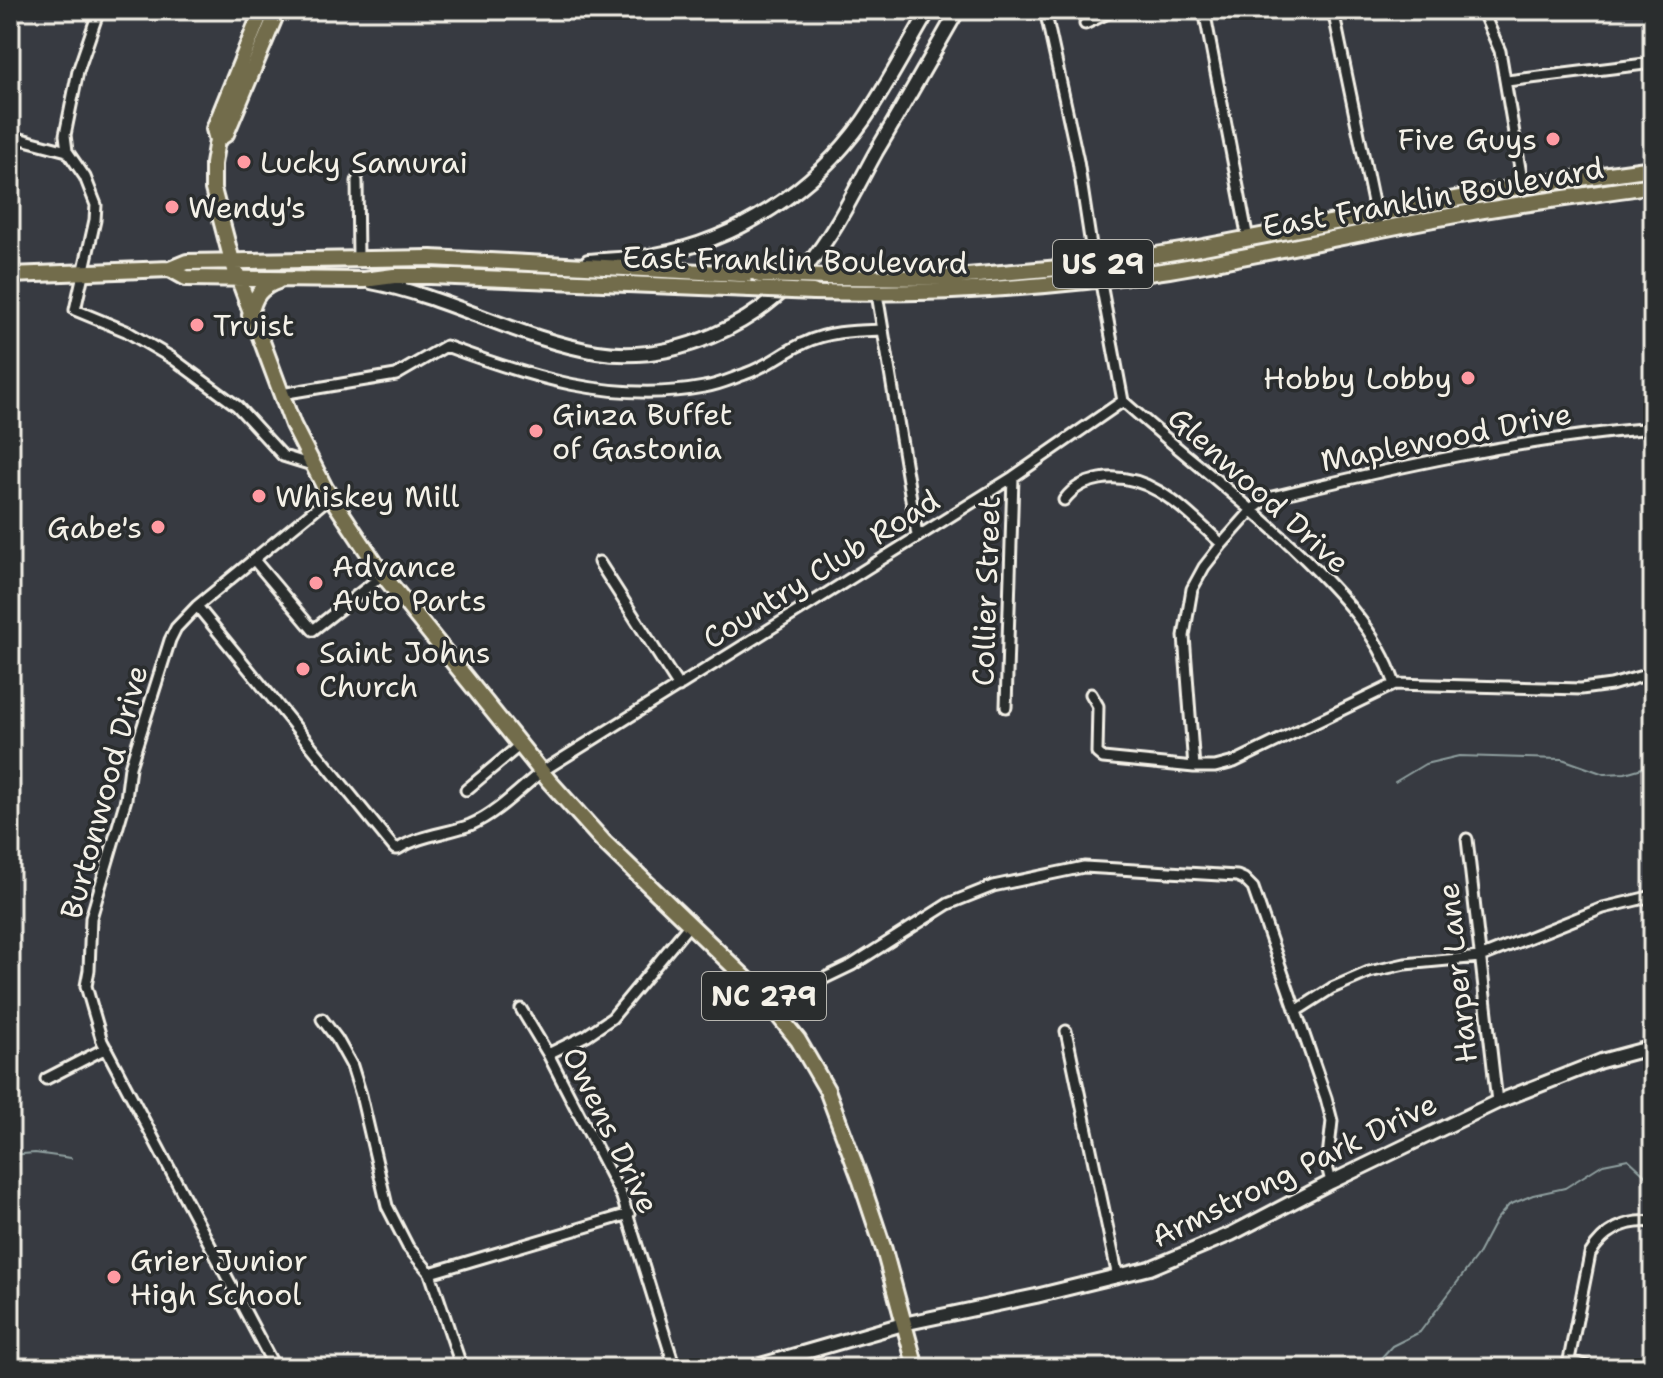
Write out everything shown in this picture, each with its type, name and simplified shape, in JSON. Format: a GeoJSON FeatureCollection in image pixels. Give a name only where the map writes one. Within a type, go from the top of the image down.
{"type":"FeatureCollection","features":[{"type":"Feature","properties":{"kind":"main road"},"geometry":{"type":"LineString","coordinates":[[557,264],[678,250],[729,231],[788,197],[823,167],[862,122],[929,10]]}},
{"type":"Feature","properties":{"kind":"main road"},"geometry":{"type":"LineString","coordinates":[[364,280],[451,304],[546,340],[601,352],[651,352],[710,336],[755,314],[806,267],[846,205],[958,10]]}},
{"type":"Feature","properties":{"kind":"main road","name":"NC 279"},"geometry":{"type":"LineString","coordinates":[[269,13],[226,134],[217,140],[213,189],[250,315],[312,465],[383,575],[541,772],[603,841],[771,1004],[798,1040],[827,1090],[881,1242],[916,1368]]}},
{"type":"Feature","properties":{"kind":"main road","name":"East Franklin Boulevard"},"geometry":{"type":"LineString","coordinates":[[170,269],[186,278],[364,280],[430,276],[877,294],[964,291],[1097,272],[1376,213],[1523,186],[1653,168]]}},
{"type":"Feature","properties":{"kind":"main road","name":"East Franklin Boulevard"},"geometry":{"type":"LineString","coordinates":[[10,275],[170,269],[187,262],[358,257],[827,277],[944,278],[1170,270],[1467,213],[1653,185]]}},
{"type":"Feature","properties":{"kind":"main road"},"geometry":{"type":"LineString","coordinates":[[250,315],[253,300],[263,288],[284,278]]}},
{"type":"Feature","properties":{"kind":"main road","name":"Armstrong Park Drive"},"geometry":{"type":"LineString","coordinates":[[750,1368],[903,1324],[1150,1268],[1209,1245],[1497,1102],[1601,1061],[1653,1047]]}},
{"type":"Feature","properties":{"kind":"street"},"geometry":{"type":"LineString","coordinates":[[99,10],[69,107],[65,135],[67,151],[85,177],[96,205],[75,310],[126,331],[172,358],[237,406],[283,456],[312,465]]}},
{"type":"Feature","properties":{"kind":"street"},"geometry":{"type":"LineString","coordinates":[[244,10],[269,13]]}},
{"type":"Feature","properties":{"kind":"street"},"geometry":{"type":"LineString","coordinates":[[1045,10],[1078,161],[1123,401]]}},
{"type":"Feature","properties":{"kind":"street"},"geometry":{"type":"LineString","coordinates":[[1085,24],[1114,10]]}},
{"type":"Feature","properties":{"kind":"street"},"geometry":{"type":"LineString","coordinates":[[1204,10],[1248,239]]}},
{"type":"Feature","properties":{"kind":"street"},"geometry":{"type":"LineString","coordinates":[[1333,10],[1379,231]]}},
{"type":"Feature","properties":{"kind":"street"},"geometry":{"type":"LineString","coordinates":[[1482,10],[1500,51],[1507,81],[1523,186]]}},
{"type":"Feature","properties":{"kind":"street"},"geometry":{"type":"LineString","coordinates":[[1507,81],[1653,63]]}},
{"type":"Feature","properties":{"kind":"street"},"geometry":{"type":"LineString","coordinates":[[10,136],[67,151]]}},
{"type":"Feature","properties":{"kind":"street"},"geometry":{"type":"LineString","coordinates":[[357,181],[358,257]]}},
{"type":"Feature","properties":{"kind":"street"},"geometry":{"type":"LineString","coordinates":[[877,294],[917,535]]}},
{"type":"Feature","properties":{"kind":"street"},"geometry":{"type":"LineString","coordinates":[[281,394],[396,375],[446,346],[509,369],[557,382],[616,391],[658,393],[707,387],[762,368],[805,342],[841,332],[883,330]]}},
{"type":"Feature","properties":{"kind":"street","name":"Country Club Road"},"geometry":{"type":"LineString","coordinates":[[197,606],[395,849],[473,823],[493,811],[541,772],[1013,477],[1123,401]]}},
{"type":"Feature","properties":{"kind":"street","name":"Glenwood Drive"},"geometry":{"type":"LineString","coordinates":[[1123,401],[1253,509],[1338,591],[1367,627],[1390,668],[1395,684]]}},
{"type":"Feature","properties":{"kind":"street","name":"Maplewood Drive"},"geometry":{"type":"LineString","coordinates":[[1253,509],[1268,498],[1413,465],[1539,440],[1653,428]]}},
{"type":"Feature","properties":{"kind":"street","name":"Collier Street"},"geometry":{"type":"LineString","coordinates":[[1006,707],[1013,477]]}},
{"type":"Feature","properties":{"kind":"street"},"geometry":{"type":"LineString","coordinates":[[1064,500],[1072,490],[1087,482],[1111,477],[1132,480],[1151,486],[1169,498],[1222,544]]}},
{"type":"Feature","properties":{"kind":"street","name":"Burtonwood Drive"},"geometry":{"type":"LineString","coordinates":[[275,1368],[106,1048],[94,1020],[86,986],[96,894],[126,799],[130,767],[176,628],[197,606],[330,497]]}},
{"type":"Feature","properties":{"kind":"street"},"geometry":{"type":"LineString","coordinates":[[1194,767],[1184,636],[1192,589],[1204,567],[1253,509]]}},
{"type":"Feature","properties":{"kind":"street"},"geometry":{"type":"LineString","coordinates":[[254,560],[313,630],[383,575]]}},
{"type":"Feature","properties":{"kind":"street"},"geometry":{"type":"LineString","coordinates":[[599,562],[679,687]]}},
{"type":"Feature","properties":{"kind":"street"},"geometry":{"type":"LineString","coordinates":[[1091,694],[1098,706],[1097,753],[1103,758],[1215,767],[1234,762],[1395,684],[1581,689],[1611,685],[1653,673]]}},
{"type":"Feature","properties":{"kind":"street"},"geometry":{"type":"LineString","coordinates":[[466,790],[520,745]]}},
{"type":"Feature","properties":{"kind":"street","name":"Harper Lane"},"geometry":{"type":"LineString","coordinates":[[1467,839],[1497,1102]]}},
{"type":"Feature","properties":{"kind":"street"},"geometry":{"type":"LineString","coordinates":[[771,1004],[852,965],[924,918],[969,894],[1072,868],[1101,866],[1244,879],[1256,898],[1332,1121],[1327,1166],[1331,1182]]}},
{"type":"Feature","properties":{"kind":"street"},"geometry":{"type":"LineString","coordinates":[[1296,1011],[1332,988],[1369,972],[1405,964],[1480,957],[1603,908],[1653,896]]}},
{"type":"Feature","properties":{"kind":"street"},"geometry":{"type":"LineString","coordinates":[[548,1054],[587,1035],[612,1018],[690,924]]}},
{"type":"Feature","properties":{"kind":"street","name":"Owens Drive"},"geometry":{"type":"LineString","coordinates":[[521,1009],[548,1054],[629,1214],[675,1368]]}},
{"type":"Feature","properties":{"kind":"street"},"geometry":{"type":"LineString","coordinates":[[322,1019],[352,1066],[383,1194],[393,1220],[430,1273],[462,1368]]}},
{"type":"Feature","properties":{"kind":"street"},"geometry":{"type":"LineString","coordinates":[[1066,1031],[1118,1277]]}},
{"type":"Feature","properties":{"kind":"street"},"geometry":{"type":"LineString","coordinates":[[46,1079],[106,1048]]}},
{"type":"Feature","properties":{"kind":"street"},"geometry":{"type":"LineString","coordinates":[[430,1273],[629,1214]]}},
{"type":"Feature","properties":{"kind":"street"},"geometry":{"type":"LineString","coordinates":[[1592,1368],[1567,1364],[1590,1254],[1596,1243],[1616,1227],[1641,1221],[1653,1222]]}},
{"type":"Feature","properties":{"kind":"waterway"},"geometry":{"type":"LineString","coordinates":[[1395,782],[1425,764],[1459,756],[1562,759],[1604,774],[1625,773],[1653,765]]}},
{"type":"Feature","properties":{"kind":"waterway"},"geometry":{"type":"LineString","coordinates":[[10,1155],[35,1153],[71,1158]]}},
{"type":"Feature","properties":{"kind":"waterway"},"geometry":{"type":"LineString","coordinates":[[1372,1368],[1392,1346],[1420,1332],[1477,1256],[1496,1220],[1509,1205],[1533,1195],[1565,1188],[1603,1164],[1628,1159],[1653,1182]]}},
{"type":"Feature","properties":{"kind":"place","name":"Five Guys"},"geometry":{"type":"Point","coordinates":[1553,139]}},
{"type":"Feature","properties":{"kind":"place","name":"Lucky Samurai"},"geometry":{"type":"Point","coordinates":[244,162]}},
{"type":"Feature","properties":{"kind":"place","name":"Wendy's"},"geometry":{"type":"Point","coordinates":[172,207]}},
{"type":"Feature","properties":{"kind":"place","name":"Truist"},"geometry":{"type":"Point","coordinates":[197,325]}},
{"type":"Feature","properties":{"kind":"place","name":"Hobby Lobby"},"geometry":{"type":"Point","coordinates":[1468,378]}},
{"type":"Feature","properties":{"kind":"place","name":"Ginza Buffet of Gastonia"},"geometry":{"type":"Point","coordinates":[536,431]}},
{"type":"Feature","properties":{"kind":"place","name":"Whiskey Mill"},"geometry":{"type":"Point","coordinates":[259,496]}},
{"type":"Feature","properties":{"kind":"place","name":"Gabe's"},"geometry":{"type":"Point","coordinates":[158,527]}},
{"type":"Feature","properties":{"kind":"place","name":"Advance Auto Parts"},"geometry":{"type":"Point","coordinates":[316,583]}},
{"type":"Feature","properties":{"kind":"place","name":"Saint Johns Church"},"geometry":{"type":"Point","coordinates":[303,669]}},
{"type":"Feature","properties":{"kind":"place","name":"Grier Junior High School"},"geometry":{"type":"Point","coordinates":[114,1277]}}]}
